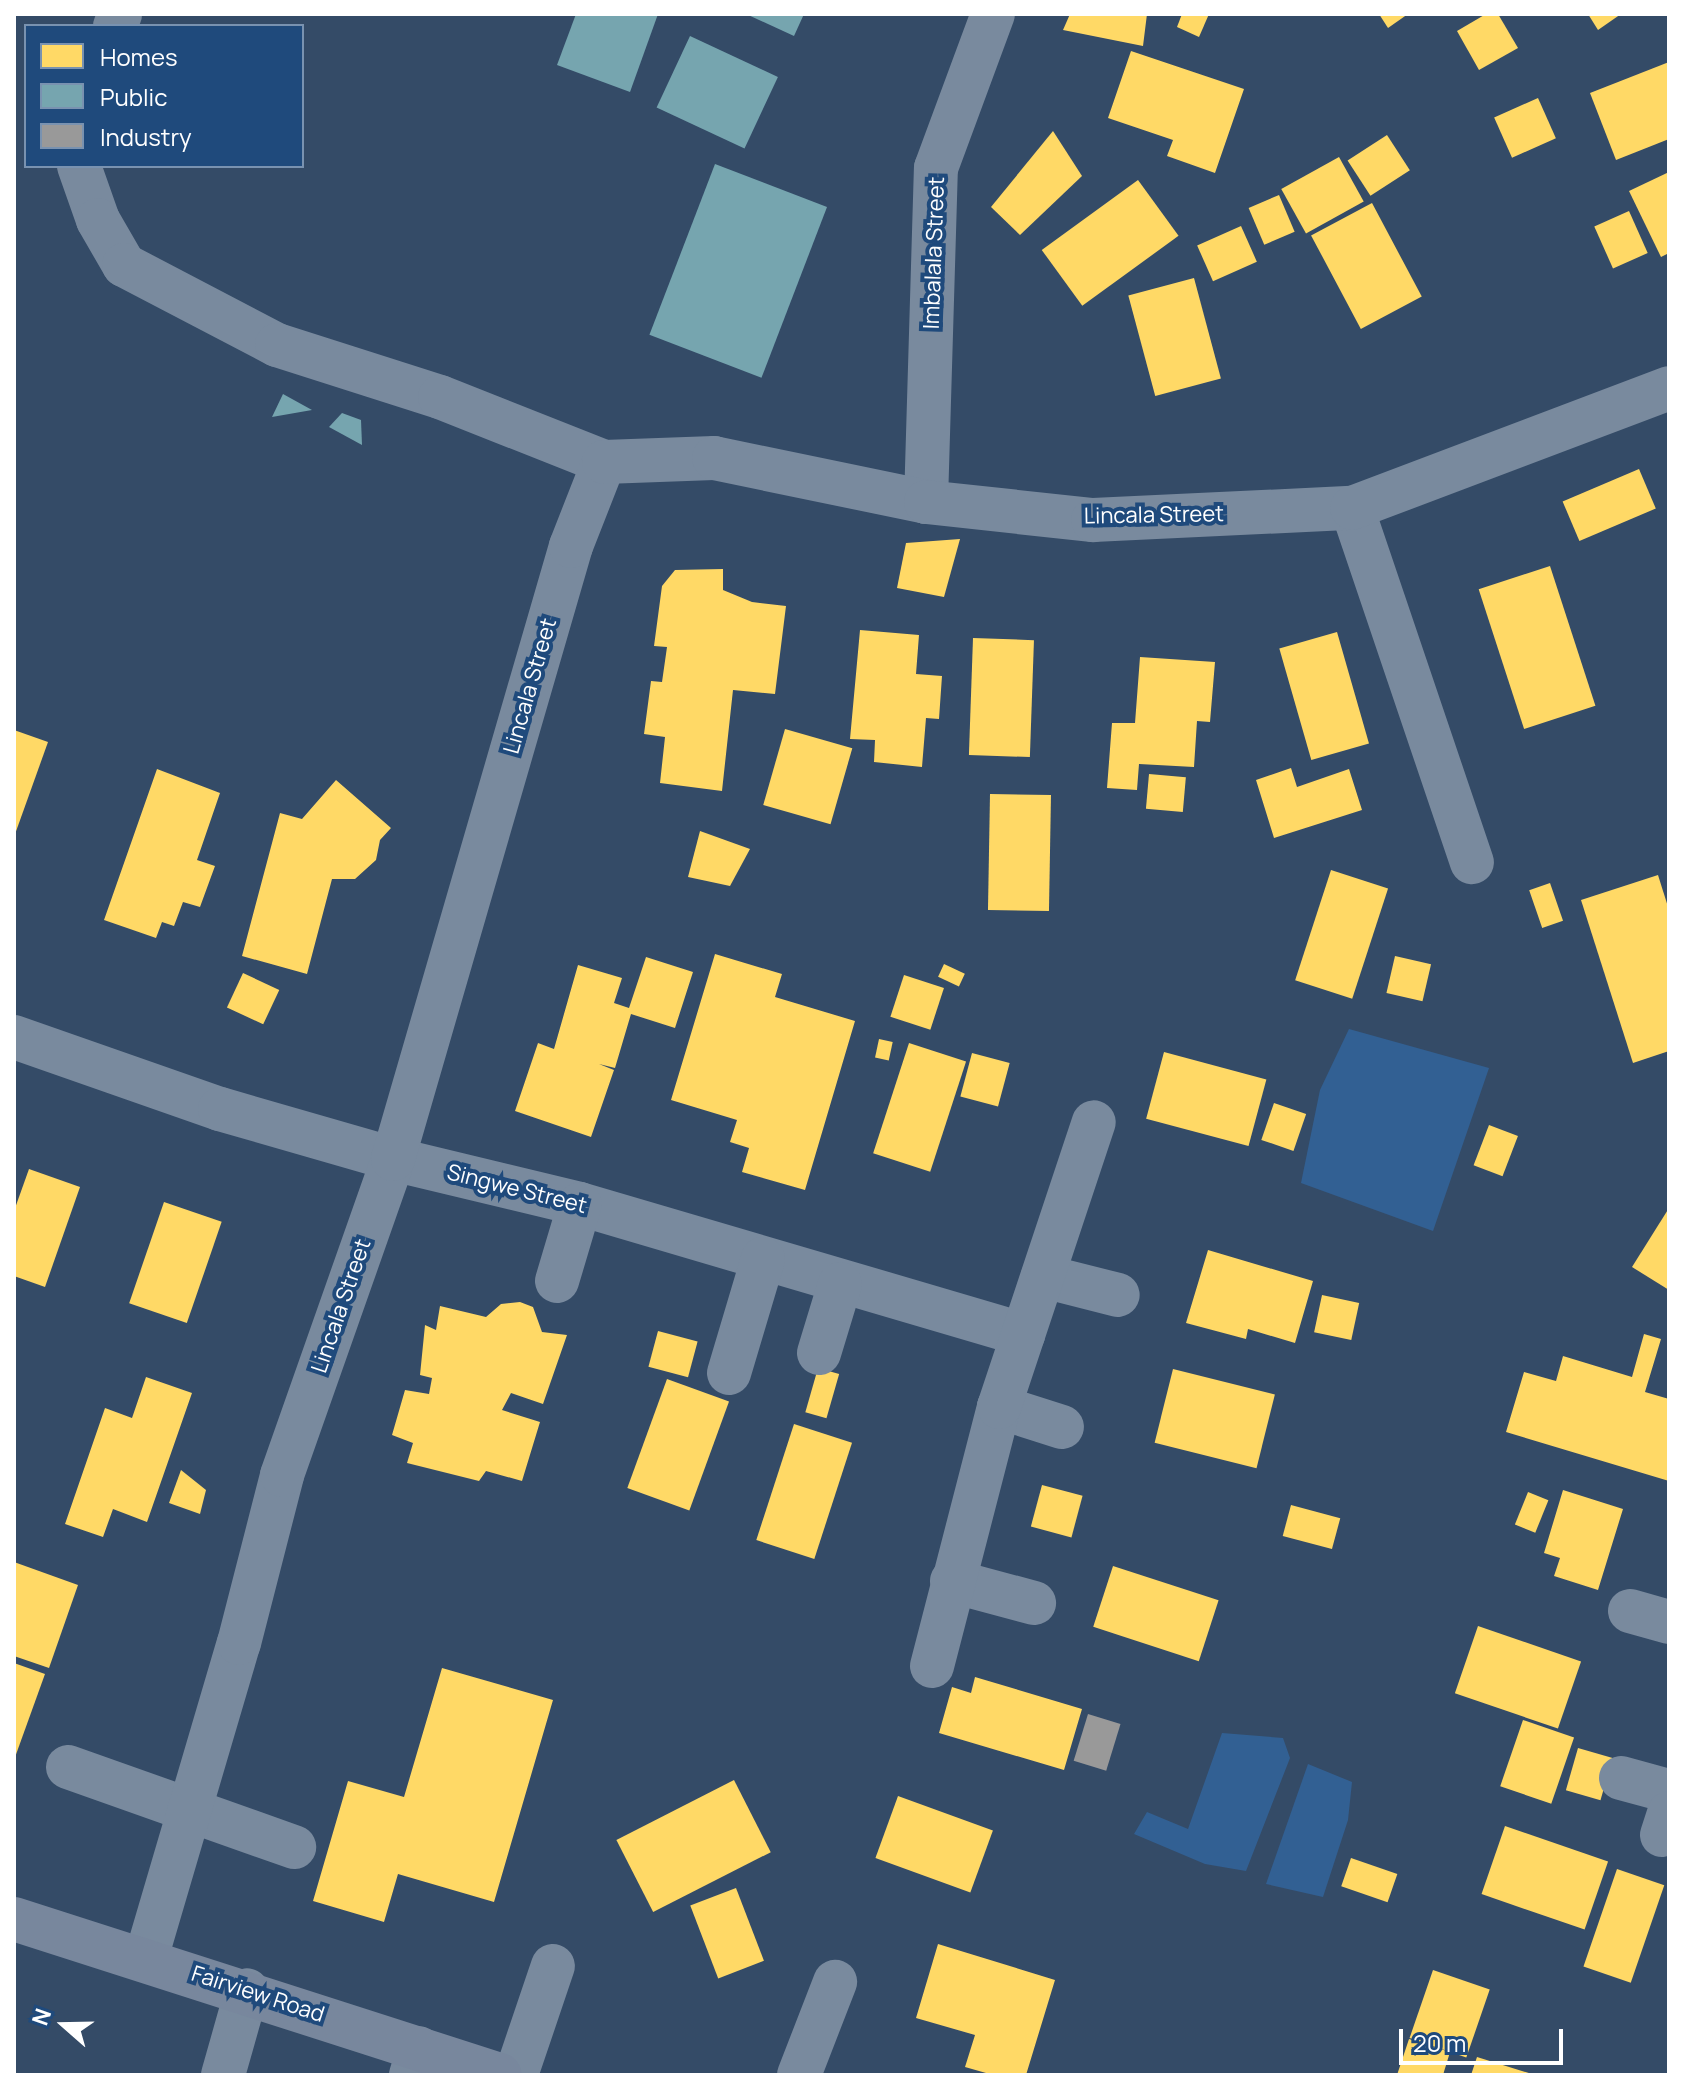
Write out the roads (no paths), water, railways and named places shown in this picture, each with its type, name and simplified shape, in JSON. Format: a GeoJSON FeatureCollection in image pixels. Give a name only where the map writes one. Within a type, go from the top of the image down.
{"type":"FeatureCollection","features":[{"type":"Feature","properties":{"kind":"main road","name":"Fairview Road"},"geometry":{"type":"LineString","coordinates":[[14,1919],[247,1990],[415,2061],[500,2075]]}},
{"type":"Feature","properties":{"kind":"street","name":"Imbalala Street"},"geometry":{"type":"LineString","coordinates":[[926,502],[936,168],[993,14]]}},
{"type":"Feature","properties":{"kind":"street"},"geometry":{"type":"LineString","coordinates":[[80,168],[98,220],[124,265],[277,345],[440,397],[604,462]]}},
{"type":"Feature","properties":{"kind":"street","name":"Lincala Street"},"geometry":{"type":"LineString","coordinates":[[146,1958],[239,1643],[282,1475],[393,1159],[571,546],[604,462],[714,458],[926,502],[1093,520],[1352,508],[1669,388]]}},
{"type":"Feature","properties":{"kind":"street"},"geometry":{"type":"LineString","coordinates":[[1352,508],[1472,862]]}},
{"type":"Feature","properties":{"kind":"street","name":"Singwe Street"},"geometry":{"type":"LineString","coordinates":[[14,1037],[220,1109],[393,1159],[580,1204],[840,1284],[1023,1334]]}},
{"type":"Feature","properties":{"kind":"street"},"geometry":{"type":"LineString","coordinates":[[932,1666],[999,1407],[1094,1122]]}},
{"type":"Feature","properties":{"kind":"street"},"geometry":{"type":"LineString","coordinates":[[557,1281],[580,1204]]}},
{"type":"Feature","properties":{"kind":"street"},"geometry":{"type":"LineString","coordinates":[[729,1373],[763,1259]]}},
{"type":"Feature","properties":{"kind":"street"},"geometry":{"type":"LineString","coordinates":[[1043,1276],[1118,1295]]}},
{"type":"Feature","properties":{"kind":"street"},"geometry":{"type":"LineString","coordinates":[[819,1353],[840,1284]]}},
{"type":"Feature","properties":{"kind":"street"},"geometry":{"type":"LineString","coordinates":[[999,1407],[1062,1427]]}},
{"type":"Feature","properties":{"kind":"street"},"geometry":{"type":"LineString","coordinates":[[952,1581],[1034,1603]]}},
{"type":"Feature","properties":{"kind":"street"},"geometry":{"type":"LineString","coordinates":[[68,1767],[294,1847]]}},
{"type":"Feature","properties":{"kind":"street"},"geometry":{"type":"LineString","coordinates":[[1621,1778],[1669,1791]]}},
{"type":"Feature","properties":{"kind":"street"},"geometry":{"type":"LineString","coordinates":[[516,2075],[553,1966]]}},
{"type":"Feature","properties":{"kind":"street"},"geometry":{"type":"LineString","coordinates":[[799,2075],[835,1982]]}},
{"type":"Feature","properties":{"kind":"street"},"geometry":{"type":"LineString","coordinates":[[223,2075],[247,1990]]}}]}
